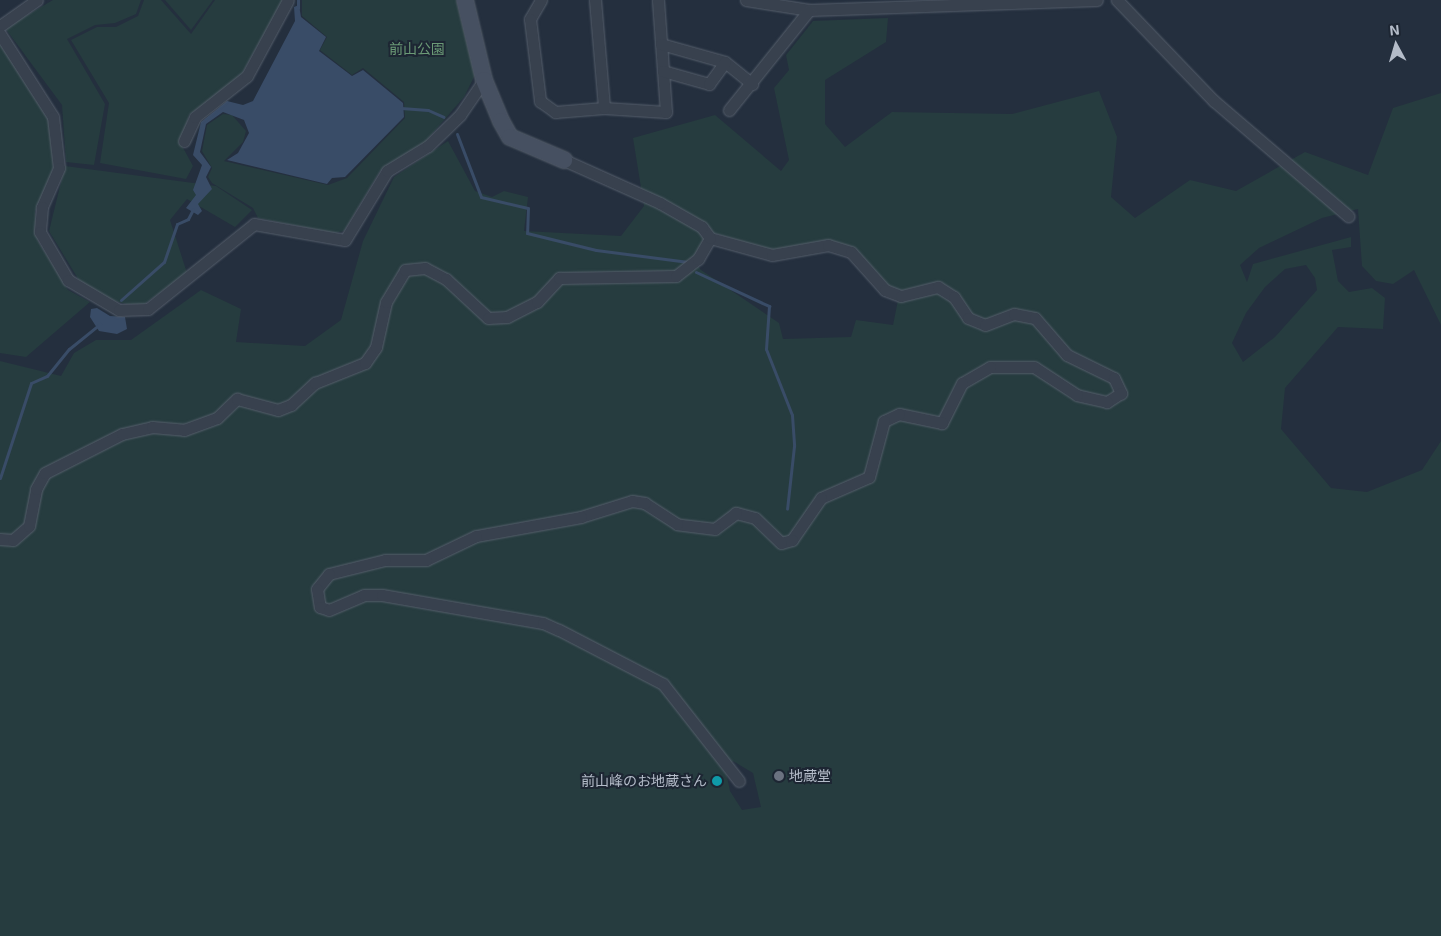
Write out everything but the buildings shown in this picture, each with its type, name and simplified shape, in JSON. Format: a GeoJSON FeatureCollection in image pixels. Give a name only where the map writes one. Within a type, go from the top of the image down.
{"type":"FeatureCollection","features":[{"type":"Feature","properties":{"kind":"street"},"geometry":{"type":"LineString","coordinates":[[0,26],[37,0]]}},
{"type":"Feature","properties":{"kind":"street"},"geometry":{"type":"LineString","coordinates":[[184,141],[195,117],[247,76],[288,0]]}},
{"type":"Feature","properties":{"kind":"street"},"geometry":{"type":"LineString","coordinates":[[465,0],[484,80],[510,136],[660,203],[702,227],[710,238],[772,255],[828,246],[851,252],[885,290],[901,296],[938,287],[954,297],[968,318],[985,325],[1014,314],[1035,318],[1068,355],[1114,378],[1121,393],[1107,402],[1077,394],[1034,367],[990,367],[962,383],[942,423],[899,414],[884,421],[869,477],[821,498],[792,540],[781,543],[755,518],[736,513],[714,529],[677,524],[645,503],[632,501],[581,517],[476,536],[426,560],[385,560],[330,574],[318,589],[320,607],[329,610],[364,595],[382,595],[543,623],[559,630],[663,684],[739,780]]}},
{"type":"Feature","properties":{"kind":"street"},"geometry":{"type":"LineString","coordinates":[[541,0],[530,19],[540,101],[555,112],[604,108],[666,112],[658,0]]}},
{"type":"Feature","properties":{"kind":"street"},"geometry":{"type":"LineString","coordinates":[[595,0],[604,108]]}},
{"type":"Feature","properties":{"kind":"street"},"geometry":{"type":"LineString","coordinates":[[750,0],[784,3],[809,10],[1098,0]]}},
{"type":"Feature","properties":{"kind":"street"},"geometry":{"type":"LineString","coordinates":[[1118,0],[1214,102],[1348,216]]}},
{"type":"Feature","properties":{"kind":"street"},"geometry":{"type":"LineString","coordinates":[[729,110],[752,84],[809,10]]}},
{"type":"Feature","properties":{"kind":"street"},"geometry":{"type":"LineString","coordinates":[[0,34],[53,117],[59,168],[42,208],[40,232],[68,280],[119,310],[148,309],[254,224],[345,240],[387,171],[428,146],[460,115],[484,80]]}},
{"type":"Feature","properties":{"kind":"street"},"geometry":{"type":"LineString","coordinates":[[661,44],[725,62],[752,84]]}},
{"type":"Feature","properties":{"kind":"street"},"geometry":{"type":"LineString","coordinates":[[663,71],[709,84],[725,62]]}},
{"type":"Feature","properties":{"kind":"street"},"geometry":{"type":"LineString","coordinates":[[0,539],[13,540],[29,526],[36,489],[45,473],[122,434],[152,427],[184,430],[217,418],[237,399],[278,410],[291,405],[315,383],[365,363],[376,347],[386,302],[406,270],[425,268],[468,296],[488,318],[507,317],[537,302],[559,278],[681,275],[698,259],[710,238]]}},
{"type":"Feature","properties":{"kind":"green space"},"geometry":{"type":"Polygon","coordinates":[[[53,0],[141,0],[136,14],[115,23],[95,25],[67,39],[105,104],[94,165],[66,162],[62,105],[5,28],[53,0]]]}},
{"type":"Feature","properties":{"kind":"green space"},"geometry":{"type":"Polygon","coordinates":[[[144,0],[161,0],[191,34],[215,0],[283,0],[240,77],[189,115],[181,144],[193,166],[186,179],[100,163],[109,103],[71,40],[97,27],[116,27],[138,16],[144,0]]]}},
{"type":"Feature","properties":{"kind":"green space"},"geometry":{"type":"Polygon","coordinates":[[[165,0],[213,0],[191,30],[165,0]]]}},
{"type":"Feature","properties":{"kind":"green space","name":"前山公園"},"geometry":{"type":"Polygon","coordinates":[[[302,0],[456,0],[475,75],[464,97],[425,142],[380,171],[344,231],[334,233],[258,218],[253,208],[212,183],[208,177],[212,168],[202,151],[207,125],[223,114],[232,115],[246,131],[243,142],[224,161],[328,185],[347,178],[405,118],[404,102],[363,68],[352,75],[320,50],[327,37],[302,16],[302,0]]]}},
{"type":"Feature","properties":{"kind":"green space"},"geometry":{"type":"Polygon","coordinates":[[[888,18],[886,42],[825,80],[825,124],[845,147],[892,112],[1012,114],[1099,91],[1117,137],[1111,197],[1135,218],[1190,180],[1236,191],[1305,152],[1368,175],[1393,108],[1441,93],[1441,325],[1414,270],[1393,284],[1376,281],[1362,266],[1358,209],[1322,218],[1259,248],[1240,265],[1247,282],[1253,264],[1351,237],[1351,247],[1332,250],[1338,281],[1349,292],[1372,288],[1385,298],[1383,329],[1338,327],[1285,388],[1281,429],[1331,488],[1367,492],[1422,470],[1441,441],[1441,936],[0,936],[0,361],[61,376],[74,353],[96,340],[131,340],[201,290],[241,309],[236,342],[305,346],[341,320],[363,241],[394,177],[448,141],[475,191],[492,197],[504,191],[528,197],[524,231],[621,236],[644,206],[633,138],[715,115],[781,171],[789,160],[774,88],[789,70],[786,55],[813,21],[888,18]],[[710,232],[693,259],[701,270],[779,323],[783,339],[851,337],[856,320],[893,325],[900,290],[888,286],[855,249],[773,251],[710,232]],[[1306,265],[1285,269],[1265,287],[1246,313],[1232,343],[1243,362],[1275,337],[1317,290],[1315,278],[1306,265]],[[733,761],[726,771],[730,791],[742,810],[761,807],[753,773],[733,761]]]}},
{"type":"Feature","properties":{"kind":"green space"},"geometry":{"type":"Polygon","coordinates":[[[0,44],[49,121],[54,168],[35,212],[38,241],[68,290],[90,302],[26,357],[0,353],[0,44]]]}},
{"type":"Feature","properties":{"kind":"green space"},"geometry":{"type":"Polygon","coordinates":[[[65,166],[216,186],[252,210],[235,227],[187,199],[170,220],[187,273],[143,305],[126,304],[107,299],[80,282],[49,231],[65,166]]]}},
{"type":"Feature","properties":{"kind":"water"},"geometry":{"type":"Polygon","coordinates":[[[299,5],[301,17],[326,37],[319,51],[352,76],[363,70],[403,103],[404,117],[345,177],[332,178],[327,184],[227,160],[238,153],[249,133],[244,120],[223,112],[206,124],[200,152],[211,167],[206,177],[212,189],[198,204],[202,211],[198,215],[186,208],[196,195],[193,190],[202,165],[193,155],[201,122],[227,101],[243,105],[253,101],[295,21],[294,7],[299,5]]]}},
{"type":"Feature","properties":{"kind":"water"},"geometry":{"type":"Polygon","coordinates":[[[97,308],[110,316],[125,317],[127,329],[117,334],[99,331],[90,317],[91,309],[97,308]]]}},
{"type":"Feature","properties":{"kind":"waterway"},"geometry":{"type":"LineString","coordinates":[[298,0],[298,8]]}},
{"type":"Feature","properties":{"kind":"waterway"},"geometry":{"type":"LineString","coordinates":[[401,108],[428,110],[444,117]]}},
{"type":"Feature","properties":{"kind":"waterway"},"geometry":{"type":"LineString","coordinates":[[457,134],[481,197],[528,208],[527,233],[596,250],[688,262]]}},
{"type":"Feature","properties":{"kind":"waterway"},"geometry":{"type":"LineString","coordinates":[[121,300],[164,262],[177,224],[188,219],[193,209]]}},
{"type":"Feature","properties":{"kind":"waterway"},"geometry":{"type":"LineString","coordinates":[[696,272],[769,306],[766,349],[792,415],[794,446],[787,509]]}},
{"type":"Feature","properties":{"kind":"waterway"},"geometry":{"type":"LineString","coordinates":[[0,478],[31,383],[47,376],[69,349],[100,324]]}},
{"type":"Feature","properties":{"kind":"place","name":"地蔵堂"},"geometry":{"type":"Point","coordinates":[779,776]}},
{"type":"Feature","properties":{"kind":"place","name":"前山峰のお地蔵さん"},"geometry":{"type":"Point","coordinates":[717,781]}}]}
